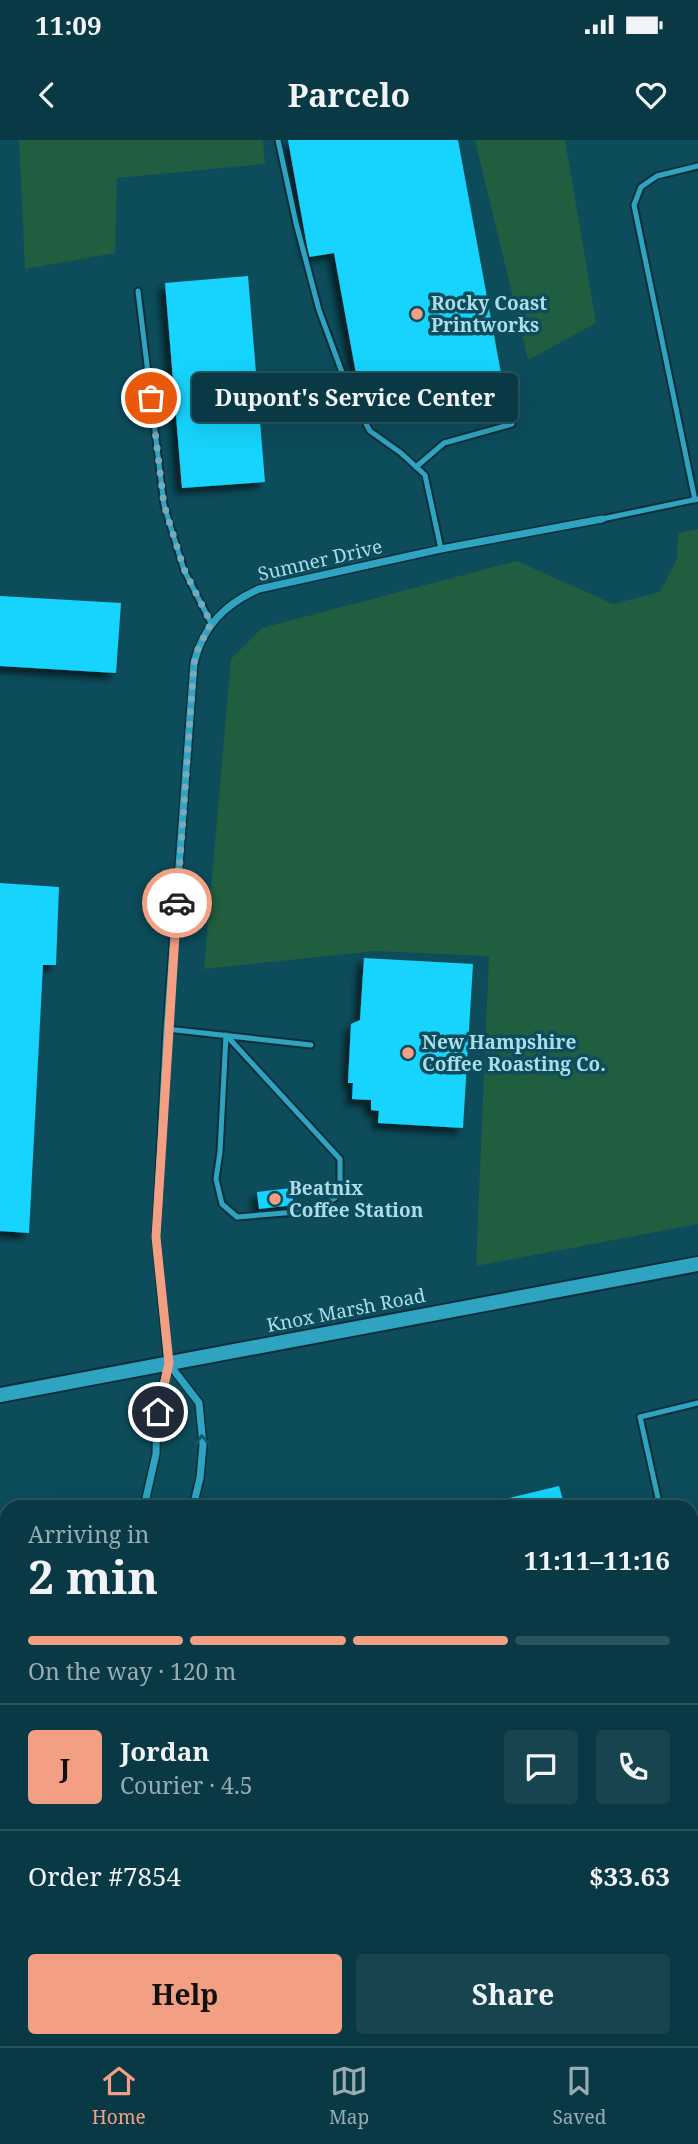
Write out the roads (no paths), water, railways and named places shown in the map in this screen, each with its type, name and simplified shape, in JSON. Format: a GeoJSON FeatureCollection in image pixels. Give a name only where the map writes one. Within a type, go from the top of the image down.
{"type":"FeatureCollection","features":[{"type":"Feature","properties":{"kind":"main road","name":"Knox Marsh Road"},"geometry":{"type":"LineString","coordinates":[[0,1395],[698,1264]]}},
{"type":"Feature","properties":{"kind":"street","name":"Sumner Drive"},"geometry":{"type":"LineString","coordinates":[[169,1363],[156,1237],[167,1029],[194,663],[211,623],[233,603],[259,589],[441,549],[602,519]]}},
{"type":"Feature","properties":{"kind":"street"},"geometry":{"type":"LineString","coordinates":[[146,1500],[156,1454],[158,1412],[169,1363]]}},
{"type":"Feature","properties":{"kind":"street"},"geometry":{"type":"LineString","coordinates":[[169,1363],[199,1403],[203,1445],[201,1478],[195,1500]]}},
{"type":"Feature","properties":{"kind":"lane"},"geometry":{"type":"LineString","coordinates":[[278,140],[319,310],[350,394],[370,431],[425,475],[441,549]]}},
{"type":"Feature","properties":{"kind":"lane"},"geometry":{"type":"LineString","coordinates":[[602,519],[696,500],[634,205],[641,187],[657,176],[698,166]]}},
{"type":"Feature","properties":{"kind":"lane"},"geometry":{"type":"LineString","coordinates":[[138,291],[164,505],[184,569],[211,623]]}},
{"type":"Feature","properties":{"kind":"lane"},"geometry":{"type":"LineString","coordinates":[[416,467],[444,443],[512,424]]}},
{"type":"Feature","properties":{"kind":"lane"},"geometry":{"type":"LineString","coordinates":[[167,1029],[311,1045]]}},
{"type":"Feature","properties":{"kind":"lane"},"geometry":{"type":"LineString","coordinates":[[226,1035],[340,1159],[340,1182],[335,1198],[309,1211],[237,1217],[222,1204],[216,1179],[220,1152],[226,1035]]}},
{"type":"Feature","properties":{"kind":"lane"},"geometry":{"type":"LineString","coordinates":[[658,1500],[640,1417],[698,1403]]}},
{"type":"Feature","properties":{"kind":"place","name":"Rocky Coast Printworks"},"geometry":{"type":"Point","coordinates":[417,314]}},
{"type":"Feature","properties":{"kind":"place","name":"Dupont's Service Center"},"geometry":{"type":"Point","coordinates":[151,398]}},
{"type":"Feature","properties":{"kind":"place","name":"New Hampshire Coffee Roasting Co."},"geometry":{"type":"Point","coordinates":[408,1053]}},
{"type":"Feature","properties":{"kind":"place","name":"Beatnix Coffee Station"},"geometry":{"type":"Point","coordinates":[275,1199]}}]}
